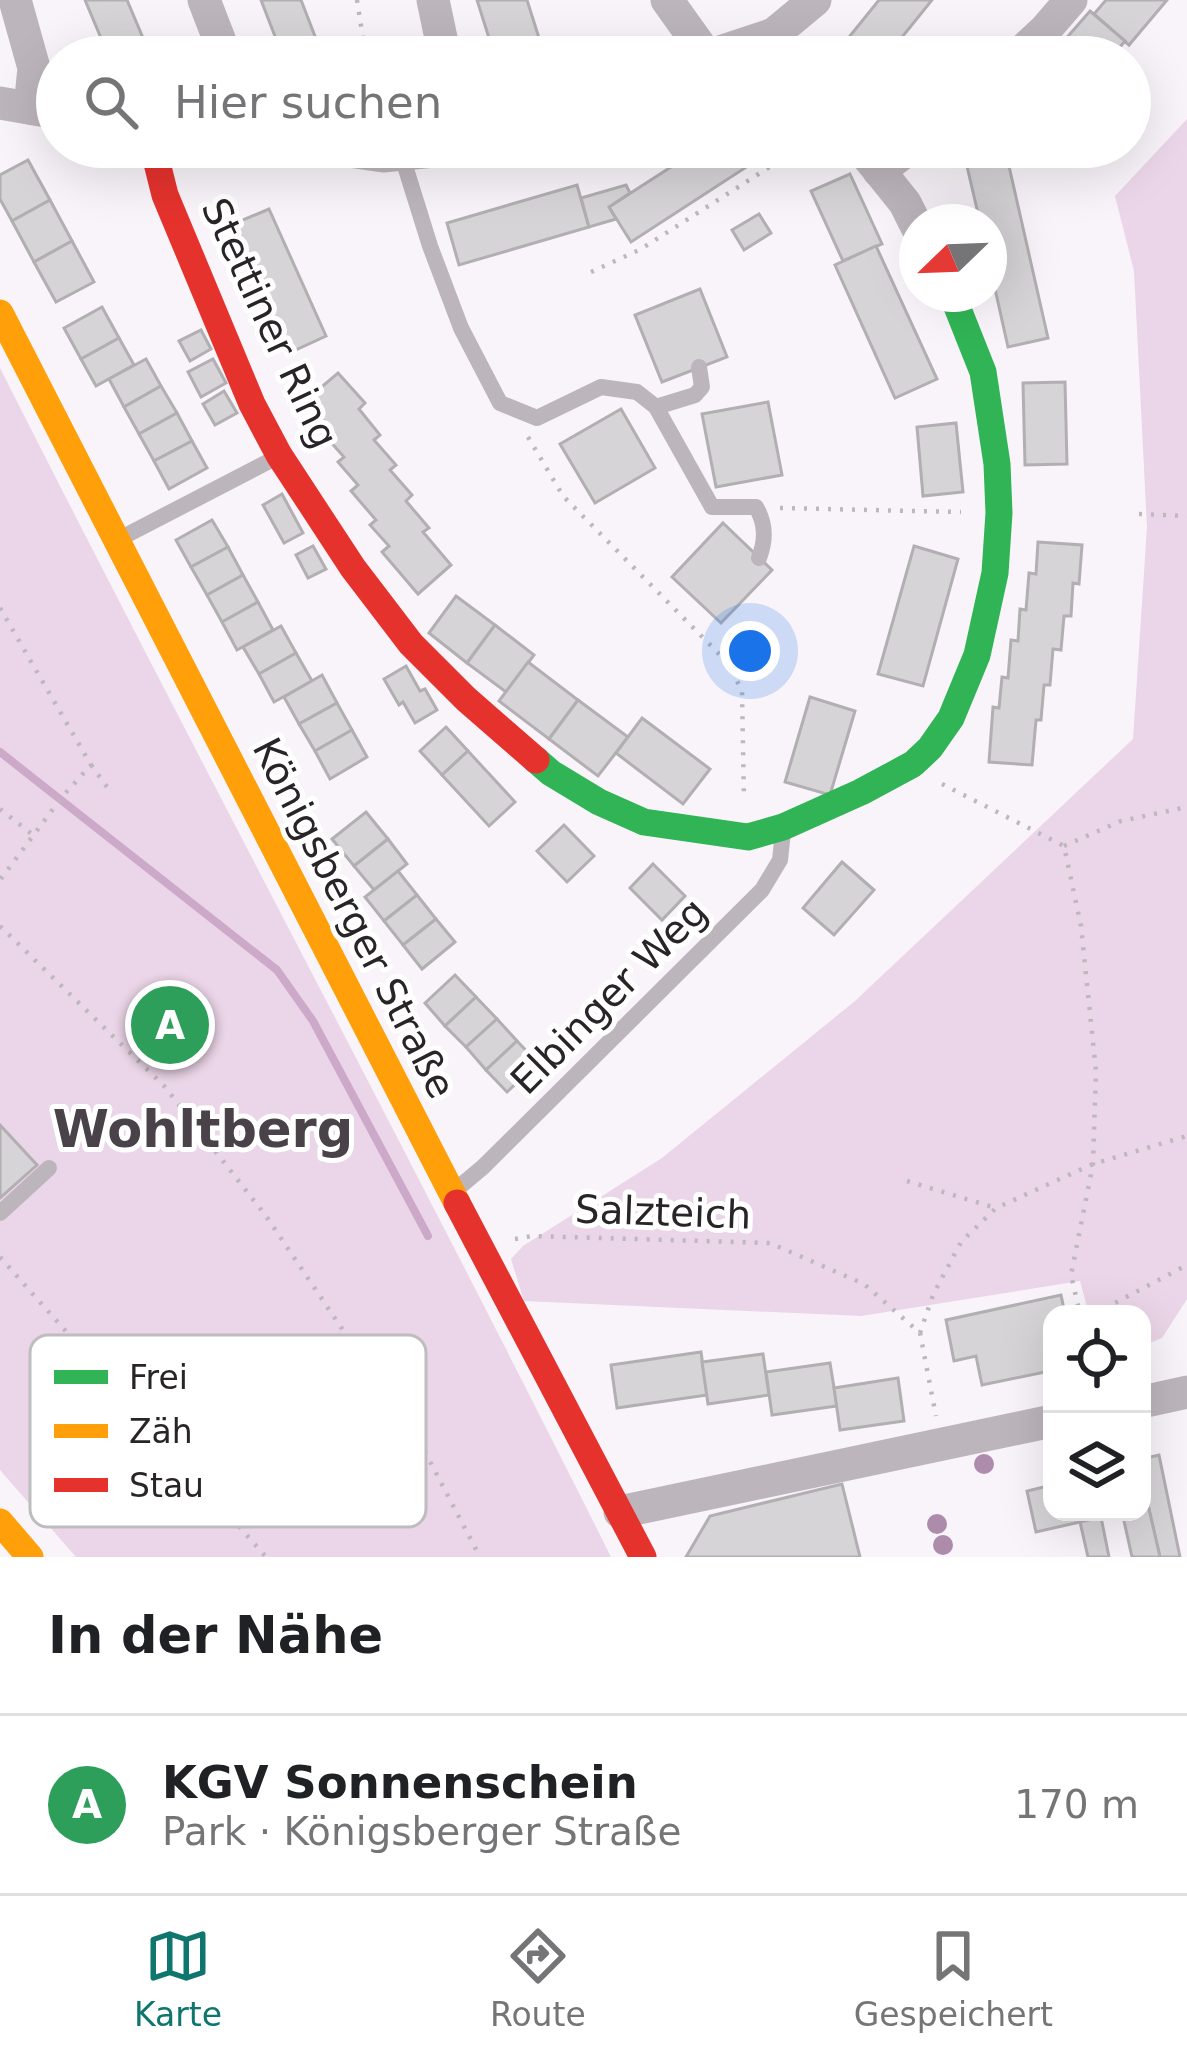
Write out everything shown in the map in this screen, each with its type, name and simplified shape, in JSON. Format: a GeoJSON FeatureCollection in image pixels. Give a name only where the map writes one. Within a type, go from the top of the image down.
{"type":"FeatureCollection","features":[{"type":"Feature","properties":{"kind":"street"},"geometry":{"type":"LineString","coordinates":[[15,0],[34,68],[29,108]]}},
{"type":"Feature","properties":{"kind":"street"},"geometry":{"type":"LineString","coordinates":[[204,0],[218,36]]}},
{"type":"Feature","properties":{"kind":"street"},"geometry":{"type":"LineString","coordinates":[[433,0],[441,36]]}},
{"type":"Feature","properties":{"kind":"street"},"geometry":{"type":"LineString","coordinates":[[667,0],[692,36]]}},
{"type":"Feature","properties":{"kind":"street"},"geometry":{"type":"LineString","coordinates":[[790,36],[815,0]]}},
{"type":"Feature","properties":{"kind":"street"},"geometry":{"type":"LineString","coordinates":[[1039,36],[1071,0]]}},
{"type":"Feature","properties":{"kind":"street","name":"Stettiner Ring"},"geometry":{"type":"LineString","coordinates":[[158,168],[165,195],[252,404],[353,568],[411,644],[466,699],[551,773],[644,822],[748,837],[783,827],[913,764],[951,718],[977,655],[995,573],[999,513],[983,372],[959,312]]}},
{"type":"Feature","properties":{"kind":"street"},"geometry":{"type":"LineString","coordinates":[[877,168],[906,204]]}},
{"type":"Feature","properties":{"kind":"street","name":"Königsberger Straße"},"geometry":{"type":"LineString","coordinates":[[0,313],[643,1557]]}},
{"type":"Feature","properties":{"kind":"street"},"geometry":{"type":"LineString","coordinates":[[1151,1400],[1187,1392]]}},
{"type":"Feature","properties":{"kind":"street"},"geometry":{"type":"LineString","coordinates":[[620,1512],[1043,1423]]}},
{"type":"Feature","properties":{"kind":"street"},"geometry":{"type":"LineString","coordinates":[[0,1522],[30,1557]]}},
{"type":"Feature","properties":{"kind":"lane"},"geometry":{"type":"LineString","coordinates":[[406,168],[460,328],[500,403],[537,418],[601,387],[637,392],[656,407],[712,507],[756,507],[763,519],[759,558]]}},
{"type":"Feature","properties":{"kind":"lane"},"geometry":{"type":"LineString","coordinates":[[656,407],[695,395],[702,387],[699,367]]}},
{"type":"Feature","properties":{"kind":"lane"},"geometry":{"type":"LineString","coordinates":[[116,541],[280,455]]}},
{"type":"Feature","properties":{"kind":"lane","name":"Elbinger Weg"},"geometry":{"type":"LineString","coordinates":[[452,1194],[762,890],[780,860],[783,827]]}},
{"type":"Feature","properties":{"kind":"lane"},"geometry":{"type":"LineString","coordinates":[[0,1213],[49,1168]]}},
{"type":"Feature","properties":{"kind":"path"},"geometry":{"type":"LineString","coordinates":[[357,0],[363,36]]}},
{"type":"Feature","properties":{"kind":"path"},"geometry":{"type":"LineString","coordinates":[[591,272],[641,249],[768,168]]}},
{"type":"Feature","properties":{"kind":"path"},"geometry":{"type":"LineString","coordinates":[[527,436],[563,496],[730,665],[742,692],[748,837]]}},
{"type":"Feature","properties":{"kind":"path"},"geometry":{"type":"LineString","coordinates":[[785,508],[999,513]]}},
{"type":"Feature","properties":{"kind":"path"},"geometry":{"type":"LineString","coordinates":[[1139,514],[1187,516]]}},
{"type":"Feature","properties":{"kind":"path"},"geometry":{"type":"LineString","coordinates":[[0,608],[110,791]]}},
{"type":"Feature","properties":{"kind":"path"},"geometry":{"type":"LineString","coordinates":[[913,764],[945,786],[1064,846]]}},
{"type":"Feature","properties":{"kind":"path"},"geometry":{"type":"LineString","coordinates":[[0,880],[91,765]]}},
{"type":"Feature","properties":{"kind":"path"},"geometry":{"type":"LineString","coordinates":[[1064,846],[1121,821],[1187,807]]}},
{"type":"Feature","properties":{"kind":"path"},"geometry":{"type":"LineString","coordinates":[[0,809],[33,835]]}},
{"type":"Feature","properties":{"kind":"path"},"geometry":{"type":"LineString","coordinates":[[1064,846],[1081,926],[1096,1071],[1093,1164],[1071,1275],[1078,1305]]}},
{"type":"Feature","properties":{"kind":"path"},"geometry":{"type":"LineString","coordinates":[[0,926],[165,1087],[266,1216],[346,1335]]}},
{"type":"Feature","properties":{"kind":"path"},"geometry":{"type":"LineString","coordinates":[[942,1445],[920,1334],[933,1294],[961,1243],[996,1208],[1093,1164],[1187,1136]]}},
{"type":"Feature","properties":{"kind":"path"},"geometry":{"type":"LineString","coordinates":[[907,1181],[996,1208]]}},
{"type":"Feature","properties":{"kind":"path","name":"Salzteich"},"geometry":{"type":"LineString","coordinates":[[484,1256],[532,1235],[770,1243],[864,1284],[920,1334]]}},
{"type":"Feature","properties":{"kind":"path"},"geometry":{"type":"LineString","coordinates":[[0,1257],[69,1335]]}},
{"type":"Feature","properties":{"kind":"path"},"geometry":{"type":"LineString","coordinates":[[1111,1305],[1187,1265]]}},
{"type":"Feature","properties":{"kind":"path"},"geometry":{"type":"LineString","coordinates":[[426,1454],[480,1557]]}},
{"type":"Feature","properties":{"kind":"path"},"geometry":{"type":"LineString","coordinates":[[239,1527],[266,1557]]}},
{"type":"Feature","properties":{"kind":"shaded area"},"geometry":{"type":"Polygon","coordinates":[[[1187,119],[1187,1299],[1162,1338],[1151,1342],[1151,1305],[1087,1305],[1080,1281],[861,1316],[524,1301],[511,1259],[523,1246],[662,1158],[855,1001],[1133,739],[1147,527],[1134,271],[1115,196],[1141,168],[1151,168],[1151,158],[1187,119]]]}},
{"type":"Feature","properties":{"kind":"shaded area"},"geometry":{"type":"Polygon","coordinates":[[[0,368],[611,1557],[76,1557],[50,1527],[426,1527],[426,1335],[30,1335],[30,1504],[0,1470],[0,368]]]}},
{"type":"Feature","properties":{"kind":"building"},"geometry":{"type":"Polygon","coordinates":[[[85,0],[127,0],[142,36],[100,36],[85,0]]]}},
{"type":"Feature","properties":{"kind":"building"},"geometry":{"type":"Polygon","coordinates":[[[261,0],[301,0],[315,36],[275,36],[261,0]]]}},
{"type":"Feature","properties":{"kind":"building"},"geometry":{"type":"Polygon","coordinates":[[[477,0],[527,0],[538,36],[488,36],[477,0]]]}},
{"type":"Feature","properties":{"kind":"building"},"geometry":{"type":"Polygon","coordinates":[[[879,0],[932,0],[903,36],[850,36],[879,0]]]}},
{"type":"Feature","properties":{"kind":"building"},"geometry":{"type":"Polygon","coordinates":[[[1106,0],[1167,0],[1137,36],[1119,36],[1094,14],[1106,0]]]}},
{"type":"Feature","properties":{"kind":"building"},"geometry":{"type":"Polygon","coordinates":[[[1090,11],[1119,36],[1068,36],[1090,11]]]}},
{"type":"Feature","properties":{"kind":"building"},"geometry":{"type":"Polygon","coordinates":[[[28,160],[50,200],[12,221],[0,199],[0,175],[28,160]]]}},
{"type":"Feature","properties":{"kind":"building"},"geometry":{"type":"Polygon","coordinates":[[[669,168],[745,168],[631,242],[609,207],[669,168]]]}},
{"type":"Feature","properties":{"kind":"building"},"geometry":{"type":"Polygon","coordinates":[[[967,168],[1009,168],[1048,338],[1008,347],[1000,312],[1007,312],[1007,204],[976,204],[967,168]]]}},
{"type":"Feature","properties":{"kind":"building"},"geometry":{"type":"Polygon","coordinates":[[[850,174],[882,244],[843,261],[811,191],[850,174]]]}},
{"type":"Feature","properties":{"kind":"building"},"geometry":{"type":"Polygon","coordinates":[[[577,185],[589,227],[459,265],[447,223],[577,185]]]}},
{"type":"Feature","properties":{"kind":"building"},"geometry":{"type":"Polygon","coordinates":[[[626,185],[630,193],[609,207],[616,219],[589,227],[581,198],[626,185]]]}},
{"type":"Feature","properties":{"kind":"building"},"geometry":{"type":"Polygon","coordinates":[[[50,200],[72,241],[34,262],[12,221],[50,200]]]}},
{"type":"Feature","properties":{"kind":"building"},"geometry":{"type":"Polygon","coordinates":[[[269,209],[326,336],[289,353],[231,225],[269,209]]]}},
{"type":"Feature","properties":{"kind":"building"},"geometry":{"type":"Polygon","coordinates":[[[759,214],[771,233],[744,250],[732,230],[759,214]]]}},
{"type":"Feature","properties":{"kind":"building"},"geometry":{"type":"Polygon","coordinates":[[[72,241],[94,282],[56,302],[34,262],[72,241]]]}},
{"type":"Feature","properties":{"kind":"building"},"geometry":{"type":"Polygon","coordinates":[[[876,246],[899,296],[899,312],[906,312],[937,379],[895,398],[835,265],[876,246]]]}},
{"type":"Feature","properties":{"kind":"building"},"geometry":{"type":"Polygon","coordinates":[[[700,289],[727,357],[662,382],[635,315],[700,289]]]}},
{"type":"Feature","properties":{"kind":"building"},"geometry":{"type":"Polygon","coordinates":[[[102,307],[119,338],[81,359],[64,328],[102,307]]]}},
{"type":"Feature","properties":{"kind":"building"},"geometry":{"type":"Polygon","coordinates":[[[201,330],[211,349],[190,361],[179,341],[201,330]]]}},
{"type":"Feature","properties":{"kind":"building"},"geometry":{"type":"Polygon","coordinates":[[[119,338],[134,365],[96,386],[81,359],[119,338]]]}},
{"type":"Feature","properties":{"kind":"building"},"geometry":{"type":"Polygon","coordinates":[[[146,359],[161,386],[124,407],[109,379],[146,359]]]}},
{"type":"Feature","properties":{"kind":"building"},"geometry":{"type":"Polygon","coordinates":[[[213,359],[226,383],[201,397],[188,372],[213,359]]]}},
{"type":"Feature","properties":{"kind":"building"},"geometry":{"type":"Polygon","coordinates":[[[338,373],[365,403],[359,409],[380,435],[374,440],[396,465],[390,470],[412,495],[406,501],[429,528],[423,532],[451,565],[418,594],[382,552],[389,546],[370,525],[376,520],[351,491],[358,485],[338,462],[344,457],[319,429],[326,423],[306,400],[338,373]]]}},
{"type":"Feature","properties":{"kind":"building"},"geometry":{"type":"Polygon","coordinates":[[[1065,382],[1067,464],[1025,465],[1023,383],[1065,382]]]}},
{"type":"Feature","properties":{"kind":"building"},"geometry":{"type":"Polygon","coordinates":[[[161,386],[177,413],[139,434],[124,407],[161,386]]]}},
{"type":"Feature","properties":{"kind":"building"},"geometry":{"type":"Polygon","coordinates":[[[224,391],[237,413],[215,425],[203,404],[224,391]]]}},
{"type":"Feature","properties":{"kind":"building"},"geometry":{"type":"Polygon","coordinates":[[[768,402],[782,475],[716,487],[702,414],[768,402]]]}},
{"type":"Feature","properties":{"kind":"building"},"geometry":{"type":"Polygon","coordinates":[[[621,409],[655,468],[595,503],[560,444],[621,409]]]}},
{"type":"Feature","properties":{"kind":"building"},"geometry":{"type":"Polygon","coordinates":[[[177,413],[192,441],[154,461],[139,434],[177,413]]]}},
{"type":"Feature","properties":{"kind":"building"},"geometry":{"type":"Polygon","coordinates":[[[956,423],[963,492],[923,496],[917,427],[956,423]]]}},
{"type":"Feature","properties":{"kind":"building"},"geometry":{"type":"Polygon","coordinates":[[[192,441],[207,468],[169,489],[154,461],[192,441]]]}},
{"type":"Feature","properties":{"kind":"building"},"geometry":{"type":"Polygon","coordinates":[[[282,494],[303,533],[284,543],[263,505],[282,494]]]}},
{"type":"Feature","properties":{"kind":"building"},"geometry":{"type":"Polygon","coordinates":[[[212,520],[228,547],[191,567],[176,540],[212,520]]]}},
{"type":"Feature","properties":{"kind":"building"},"geometry":{"type":"Polygon","coordinates":[[[723,523],[772,570],[721,623],[672,577],[723,523]]]}},
{"type":"Feature","properties":{"kind":"building"},"geometry":{"type":"Polygon","coordinates":[[[1038,542],[1082,545],[1079,584],[1073,583],[1071,616],[1064,616],[1061,650],[1053,649],[1050,685],[1044,685],[1041,720],[1036,720],[1032,765],[989,762],[993,707],[999,708],[1002,677],[1008,678],[1011,640],[1018,641],[1029,573],[1036,574],[1038,542]]]}},
{"type":"Feature","properties":{"kind":"building"},"geometry":{"type":"Polygon","coordinates":[[[313,546],[326,569],[308,578],[296,555],[313,546]]]}},
{"type":"Feature","properties":{"kind":"building"},"geometry":{"type":"Polygon","coordinates":[[[914,546],[958,559],[923,686],[878,674],[914,546]]]}},
{"type":"Feature","properties":{"kind":"building"},"geometry":{"type":"Polygon","coordinates":[[[228,547],[243,575],[207,595],[191,567],[228,547]]]}},
{"type":"Feature","properties":{"kind":"building"},"geometry":{"type":"Polygon","coordinates":[[[243,575],[258,602],[222,622],[207,595],[243,575]]]}},
{"type":"Feature","properties":{"kind":"building"},"geometry":{"type":"Polygon","coordinates":[[[456,596],[495,625],[467,663],[429,633],[456,596]]]}},
{"type":"Feature","properties":{"kind":"building"},"geometry":{"type":"Polygon","coordinates":[[[258,602],[273,630],[237,650],[222,622],[258,602]]]}},
{"type":"Feature","properties":{"kind":"building"},"geometry":{"type":"Polygon","coordinates":[[[495,625],[534,655],[506,692],[467,663],[495,625]]]}},
{"type":"Feature","properties":{"kind":"building"},"geometry":{"type":"Polygon","coordinates":[[[281,626],[296,653],[259,674],[243,647],[281,626]]]}},
{"type":"Feature","properties":{"kind":"building"},"geometry":{"type":"Polygon","coordinates":[[[296,653],[312,681],[274,702],[259,674],[296,653]]]}},
{"type":"Feature","properties":{"kind":"building"},"geometry":{"type":"Polygon","coordinates":[[[528,662],[578,700],[549,739],[499,701],[528,662]]]}},
{"type":"Feature","properties":{"kind":"building"},"geometry":{"type":"Polygon","coordinates":[[[406,666],[437,710],[415,723],[384,679],[406,666]]]}},
{"type":"Feature","properties":{"kind":"building"},"geometry":{"type":"Polygon","coordinates":[[[322,675],[337,703],[299,724],[284,697],[322,675]]]}},
{"type":"Feature","properties":{"kind":"building"},"geometry":{"type":"Polygon","coordinates":[[[810,697],[855,711],[830,795],[785,782],[810,697]]]}},
{"type":"Feature","properties":{"kind":"building"},"geometry":{"type":"Polygon","coordinates":[[[578,700],[628,737],[598,776],[549,739],[578,700]]]}},
{"type":"Feature","properties":{"kind":"building"},"geometry":{"type":"Polygon","coordinates":[[[337,703],[352,730],[315,751],[299,724],[337,703]]]}},
{"type":"Feature","properties":{"kind":"building"},"geometry":{"type":"Polygon","coordinates":[[[642,718],[710,769],[683,804],[616,753],[642,718]]]}},
{"type":"Feature","properties":{"kind":"building"},"geometry":{"type":"Polygon","coordinates":[[[446,727],[468,751],[442,775],[420,751],[446,727]]]}},
{"type":"Feature","properties":{"kind":"building"},"geometry":{"type":"Polygon","coordinates":[[[352,730],[367,757],[330,779],[315,751],[352,730]]]}},
{"type":"Feature","properties":{"kind":"building"},"geometry":{"type":"Polygon","coordinates":[[[468,751],[515,802],[489,826],[442,775],[468,751]]]}},
{"type":"Feature","properties":{"kind":"building"},"geometry":{"type":"Polygon","coordinates":[[[366,812],[388,839],[354,866],[332,839],[366,812]]]}},
{"type":"Feature","properties":{"kind":"building"},"geometry":{"type":"Polygon","coordinates":[[[564,825],[594,856],[567,882],[537,851],[564,825]]]}},
{"type":"Feature","properties":{"kind":"building"},"geometry":{"type":"Polygon","coordinates":[[[388,839],[407,864],[374,890],[354,866],[388,839]]]}},
{"type":"Feature","properties":{"kind":"building"},"geometry":{"type":"Polygon","coordinates":[[[842,862],[874,890],[834,935],[803,908],[842,862]]]}},
{"type":"Feature","properties":{"kind":"building"},"geometry":{"type":"Polygon","coordinates":[[[653,864],[685,896],[662,920],[630,888],[653,864]]]}},
{"type":"Feature","properties":{"kind":"building"},"geometry":{"type":"Polygon","coordinates":[[[398,871],[417,895],[384,921],[365,897],[398,871]]]}},
{"type":"Feature","properties":{"kind":"building"},"geometry":{"type":"Polygon","coordinates":[[[417,895],[436,919],[403,945],[384,921],[417,895]]]}},
{"type":"Feature","properties":{"kind":"building"},"geometry":{"type":"Polygon","coordinates":[[[436,919],[455,942],[422,969],[403,945],[436,919]]]}},
{"type":"Feature","properties":{"kind":"building"},"geometry":{"type":"Polygon","coordinates":[[[455,975],[476,997],[445,1026],[425,1003],[455,975]]]}},
{"type":"Feature","properties":{"kind":"building"},"geometry":{"type":"Polygon","coordinates":[[[476,997],[497,1019],[466,1047],[445,1026],[476,997]]]}},
{"type":"Feature","properties":{"kind":"building"},"geometry":{"type":"Polygon","coordinates":[[[497,1019],[517,1041],[486,1070],[466,1047],[497,1019]]]}},
{"type":"Feature","properties":{"kind":"building"},"geometry":{"type":"Polygon","coordinates":[[[517,1041],[538,1063],[507,1092],[486,1070],[517,1041]]]}},
{"type":"Feature","properties":{"kind":"building"},"geometry":{"type":"Polygon","coordinates":[[[0,1125],[37,1165],[0,1198],[0,1125]]]}},
{"type":"Feature","properties":{"kind":"building"},"geometry":{"type":"Polygon","coordinates":[[[1061,1295],[1063,1305],[1043,1305],[1043,1372],[982,1385],[976,1356],[954,1361],[946,1320],[1061,1295]]]}},
{"type":"Feature","properties":{"kind":"building"},"geometry":{"type":"Polygon","coordinates":[[[701,1352],[707,1395],[617,1408],[611,1365],[701,1352]]]}},
{"type":"Feature","properties":{"kind":"building"},"geometry":{"type":"Polygon","coordinates":[[[763,1354],[769,1395],[708,1404],[702,1362],[763,1354]]]}},
{"type":"Feature","properties":{"kind":"building"},"geometry":{"type":"Polygon","coordinates":[[[830,1363],[837,1406],[772,1415],[766,1372],[830,1363]]]}},
{"type":"Feature","properties":{"kind":"building"},"geometry":{"type":"Polygon","coordinates":[[[898,1378],[904,1421],[840,1430],[834,1388],[898,1378]]]}},
{"type":"Feature","properties":{"kind":"building"},"geometry":{"type":"Polygon","coordinates":[[[1159,1455],[1180,1557],[1160,1557],[1151,1518],[1151,1457],[1159,1455]]]}},
{"type":"Feature","properties":{"kind":"building"},"geometry":{"type":"Polygon","coordinates":[[[842,1484],[860,1557],[686,1557],[710,1516],[842,1484]]]}},
{"type":"Feature","properties":{"kind":"building"},"geometry":{"type":"Polygon","coordinates":[[[1043,1487],[1043,1521],[1080,1522],[1036,1532],[1027,1491],[1043,1487]]]}},
{"type":"Feature","properties":{"kind":"building"},"geometry":{"type":"Polygon","coordinates":[[[1151,1518],[1160,1557],[1132,1557],[1124,1521],[1151,1518]]]}},
{"type":"Feature","properties":{"kind":"building"},"geometry":{"type":"Polygon","coordinates":[[[1102,1521],[1109,1557],[1088,1557],[1080,1522],[1102,1521]]]}},
{"type":"Feature","properties":{"kind":"waterway"},"geometry":{"type":"LineString","coordinates":[[0,752],[277,970],[313,1021],[428,1236]]}},
{"type":"Feature","properties":{"kind":"traffic: fast"},"geometry":{"type":"LineString","coordinates":[[536,760],[599,802],[644,822],[748,837],[783,827],[861,792],[913,764],[930,748],[951,718],[977,655],[995,573],[997,464],[983,372],[959,312]]}},
{"type":"Feature","properties":{"kind":"traffic: slow"},"geometry":{"type":"LineString","coordinates":[[0,313],[457,1203]]}},
{"type":"Feature","properties":{"kind":"traffic: slow"},"geometry":{"type":"LineString","coordinates":[[0,1522],[30,1557]]}},
{"type":"Feature","properties":{"kind":"traffic: jam"},"geometry":{"type":"LineString","coordinates":[[158,168],[165,195],[252,404],[279,455],[353,568],[411,644],[536,760]]}},
{"type":"Feature","properties":{"kind":"traffic: jam"},"geometry":{"type":"LineString","coordinates":[[457,1203],[643,1557]]}},
{"type":"Feature","properties":{"kind":"place","name":"KGV Sonnenschein"},"geometry":{"type":"Point","coordinates":[170,1025]}},
{"type":"Feature","properties":{"kind":"district","name":"Wohltberg"},"geometry":{"type":"Point","coordinates":[203,1129]}}]}
